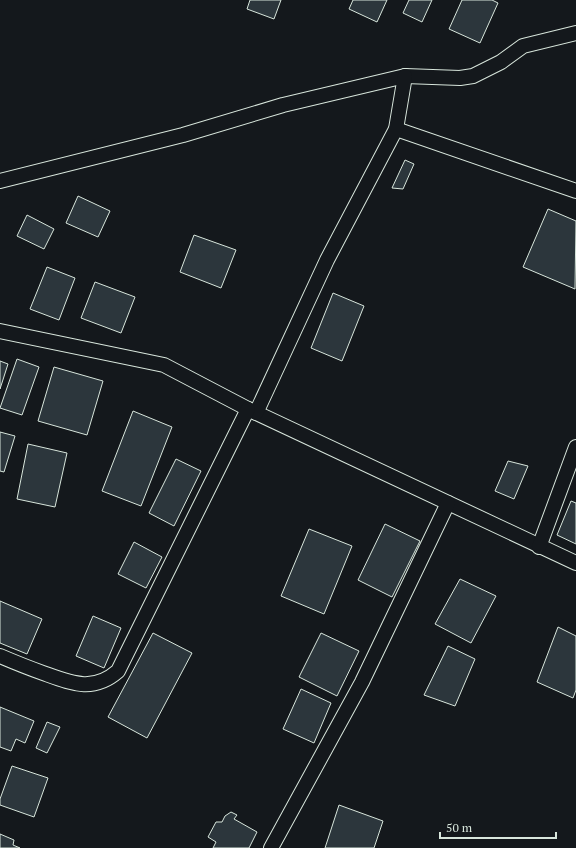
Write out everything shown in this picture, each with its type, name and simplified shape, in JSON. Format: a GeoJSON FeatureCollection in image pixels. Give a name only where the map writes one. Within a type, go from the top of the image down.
{"type":"FeatureCollection","features":[{"type":"Feature","properties":{"kind":"street"},"geometry":{"type":"LineString","coordinates":[[0,181],[183,135],[283,105],[405,76],[460,78],[473,76],[501,62],[523,46],[576,33]]}},
{"type":"Feature","properties":{"kind":"street"},"geometry":{"type":"LineString","coordinates":[[0,656],[74,684],[89,685],[100,682],[111,677],[118,671],[252,411],[327,260],[396,129],[405,76]]}},
{"type":"Feature","properties":{"kind":"street"},"geometry":{"type":"LineString","coordinates":[[396,129],[576,191]]}},
{"type":"Feature","properties":{"kind":"street"},"geometry":{"type":"LineString","coordinates":[[0,331],[164,365],[252,411],[539,547],[576,563]]}},
{"type":"Feature","properties":{"kind":"street"},"geometry":{"type":"LineString","coordinates":[[539,547],[576,447]]}},
{"type":"Feature","properties":{"kind":"street"},"geometry":{"type":"LineString","coordinates":[[271,848],[362,682],[448,503]]}},
{"type":"Feature","properties":{"kind":"building"},"geometry":{"type":"Polygon","coordinates":[[[250,0],[281,0],[274,19],[247,9],[250,0]]]}},
{"type":"Feature","properties":{"kind":"building"},"geometry":{"type":"Polygon","coordinates":[[[353,0],[387,0],[377,22],[349,9],[353,0]]]}},
{"type":"Feature","properties":{"kind":"building"},"geometry":{"type":"Polygon","coordinates":[[[409,0],[432,0],[422,22],[403,13],[409,0]]]}},
{"type":"Feature","properties":{"kind":"building"},"geometry":{"type":"Polygon","coordinates":[[[462,0],[492,0],[498,3],[480,43],[449,29],[462,0]]]}},
{"type":"Feature","properties":{"kind":"building"},"geometry":{"type":"Polygon","coordinates":[[[405,160],[414,164],[403,189],[392,188],[405,160]]]}},
{"type":"Feature","properties":{"kind":"building"},"geometry":{"type":"Polygon","coordinates":[[[78,196],[110,211],[98,237],[66,223],[78,196]]]}},
{"type":"Feature","properties":{"kind":"building"},"geometry":{"type":"Polygon","coordinates":[[[548,209],[576,221],[575,289],[523,267],[548,209]]]}},
{"type":"Feature","properties":{"kind":"building"},"geometry":{"type":"Polygon","coordinates":[[[27,215],[54,229],[44,249],[17,236],[27,215]]]}},
{"type":"Feature","properties":{"kind":"building"},"geometry":{"type":"Polygon","coordinates":[[[194,235],[236,250],[221,288],[180,272],[194,235]]]}},
{"type":"Feature","properties":{"kind":"building"},"geometry":{"type":"Polygon","coordinates":[[[47,267],[75,278],[59,320],[30,309],[47,267]]]}},
{"type":"Feature","properties":{"kind":"building"},"geometry":{"type":"Polygon","coordinates":[[[95,282],[135,297],[121,333],[81,318],[95,282]]]}},
{"type":"Feature","properties":{"kind":"building"},"geometry":{"type":"Polygon","coordinates":[[[333,293],[364,306],[342,361],[311,348],[333,293]]]}},
{"type":"Feature","properties":{"kind":"building"},"geometry":{"type":"Polygon","coordinates":[[[17,359],[39,367],[22,415],[0,408],[17,359]]]}},
{"type":"Feature","properties":{"kind":"building"},"geometry":{"type":"Polygon","coordinates":[[[0,361],[8,364],[0,389],[0,361]]]}},
{"type":"Feature","properties":{"kind":"building"},"geometry":{"type":"Polygon","coordinates":[[[54,367],[103,381],[87,435],[38,421],[54,367]]]}},
{"type":"Feature","properties":{"kind":"building"},"geometry":{"type":"Polygon","coordinates":[[[133,411],[172,427],[141,506],[102,491],[133,411]]]}},
{"type":"Feature","properties":{"kind":"building"},"geometry":{"type":"Polygon","coordinates":[[[0,432],[15,436],[4,472],[0,471],[0,432]]]}},
{"type":"Feature","properties":{"kind":"building"},"geometry":{"type":"Polygon","coordinates":[[[28,444],[67,453],[55,507],[17,499],[28,444]]]}},
{"type":"Feature","properties":{"kind":"building"},"geometry":{"type":"Polygon","coordinates":[[[176,459],[201,471],[174,526],[149,513],[176,459]]]}},
{"type":"Feature","properties":{"kind":"building"},"geometry":{"type":"Polygon","coordinates":[[[508,461],[528,466],[514,499],[495,491],[508,461]]]}},
{"type":"Feature","properties":{"kind":"building"},"geometry":{"type":"Polygon","coordinates":[[[571,501],[576,503],[576,544],[557,535],[571,501]]]}},
{"type":"Feature","properties":{"kind":"building"},"geometry":{"type":"Polygon","coordinates":[[[385,524],[420,541],[392,597],[358,580],[385,524]]]}},
{"type":"Feature","properties":{"kind":"building"},"geometry":{"type":"Polygon","coordinates":[[[309,529],[352,546],[324,614],[281,596],[309,529]]]}},
{"type":"Feature","properties":{"kind":"building"},"geometry":{"type":"Polygon","coordinates":[[[134,542],[162,557],[146,588],[118,574],[134,542]]]}},
{"type":"Feature","properties":{"kind":"building"},"geometry":{"type":"Polygon","coordinates":[[[460,579],[496,596],[471,643],[435,624],[460,579]]]}},
{"type":"Feature","properties":{"kind":"building"},"geometry":{"type":"Polygon","coordinates":[[[0,601],[42,619],[27,654],[0,643],[0,601]]]}},
{"type":"Feature","properties":{"kind":"building"},"geometry":{"type":"Polygon","coordinates":[[[93,616],[121,628],[104,668],[76,656],[93,616]]]}},
{"type":"Feature","properties":{"kind":"building"},"geometry":{"type":"Polygon","coordinates":[[[558,627],[576,636],[576,690],[573,698],[537,682],[558,627]]]}},
{"type":"Feature","properties":{"kind":"building"},"geometry":{"type":"Polygon","coordinates":[[[153,633],[192,653],[147,738],[108,717],[153,633]]]}},
{"type":"Feature","properties":{"kind":"building"},"geometry":{"type":"Polygon","coordinates":[[[321,633],[359,651],[337,696],[299,677],[321,633]]]}},
{"type":"Feature","properties":{"kind":"building"},"geometry":{"type":"Polygon","coordinates":[[[448,646],[475,659],[455,706],[424,695],[448,646]]]}},
{"type":"Feature","properties":{"kind":"building"},"geometry":{"type":"Polygon","coordinates":[[[301,689],[331,703],[314,743],[283,729],[301,689]]]}},
{"type":"Feature","properties":{"kind":"building"},"geometry":{"type":"Polygon","coordinates":[[[0,707],[34,721],[25,743],[16,739],[11,751],[0,747],[0,707]]]}},
{"type":"Feature","properties":{"kind":"building"},"geometry":{"type":"Polygon","coordinates":[[[47,722],[60,727],[47,753],[36,748],[47,722]]]}},
{"type":"Feature","properties":{"kind":"building"},"geometry":{"type":"Polygon","coordinates":[[[12,766],[48,778],[34,817],[0,805],[0,799],[12,766]]]}},
{"type":"Feature","properties":{"kind":"building"},"geometry":{"type":"Polygon","coordinates":[[[339,805],[383,821],[374,848],[325,848],[339,805]]]}},
{"type":"Feature","properties":{"kind":"building"},"geometry":{"type":"Polygon","coordinates":[[[231,812],[237,815],[234,819],[257,832],[249,848],[213,848],[216,842],[208,837],[216,822],[222,822],[225,816],[231,812]]]}},
{"type":"Feature","properties":{"kind":"building"},"geometry":{"type":"Polygon","coordinates":[[[0,834],[14,840],[13,845],[20,848],[0,848],[0,834]]]}}]}
